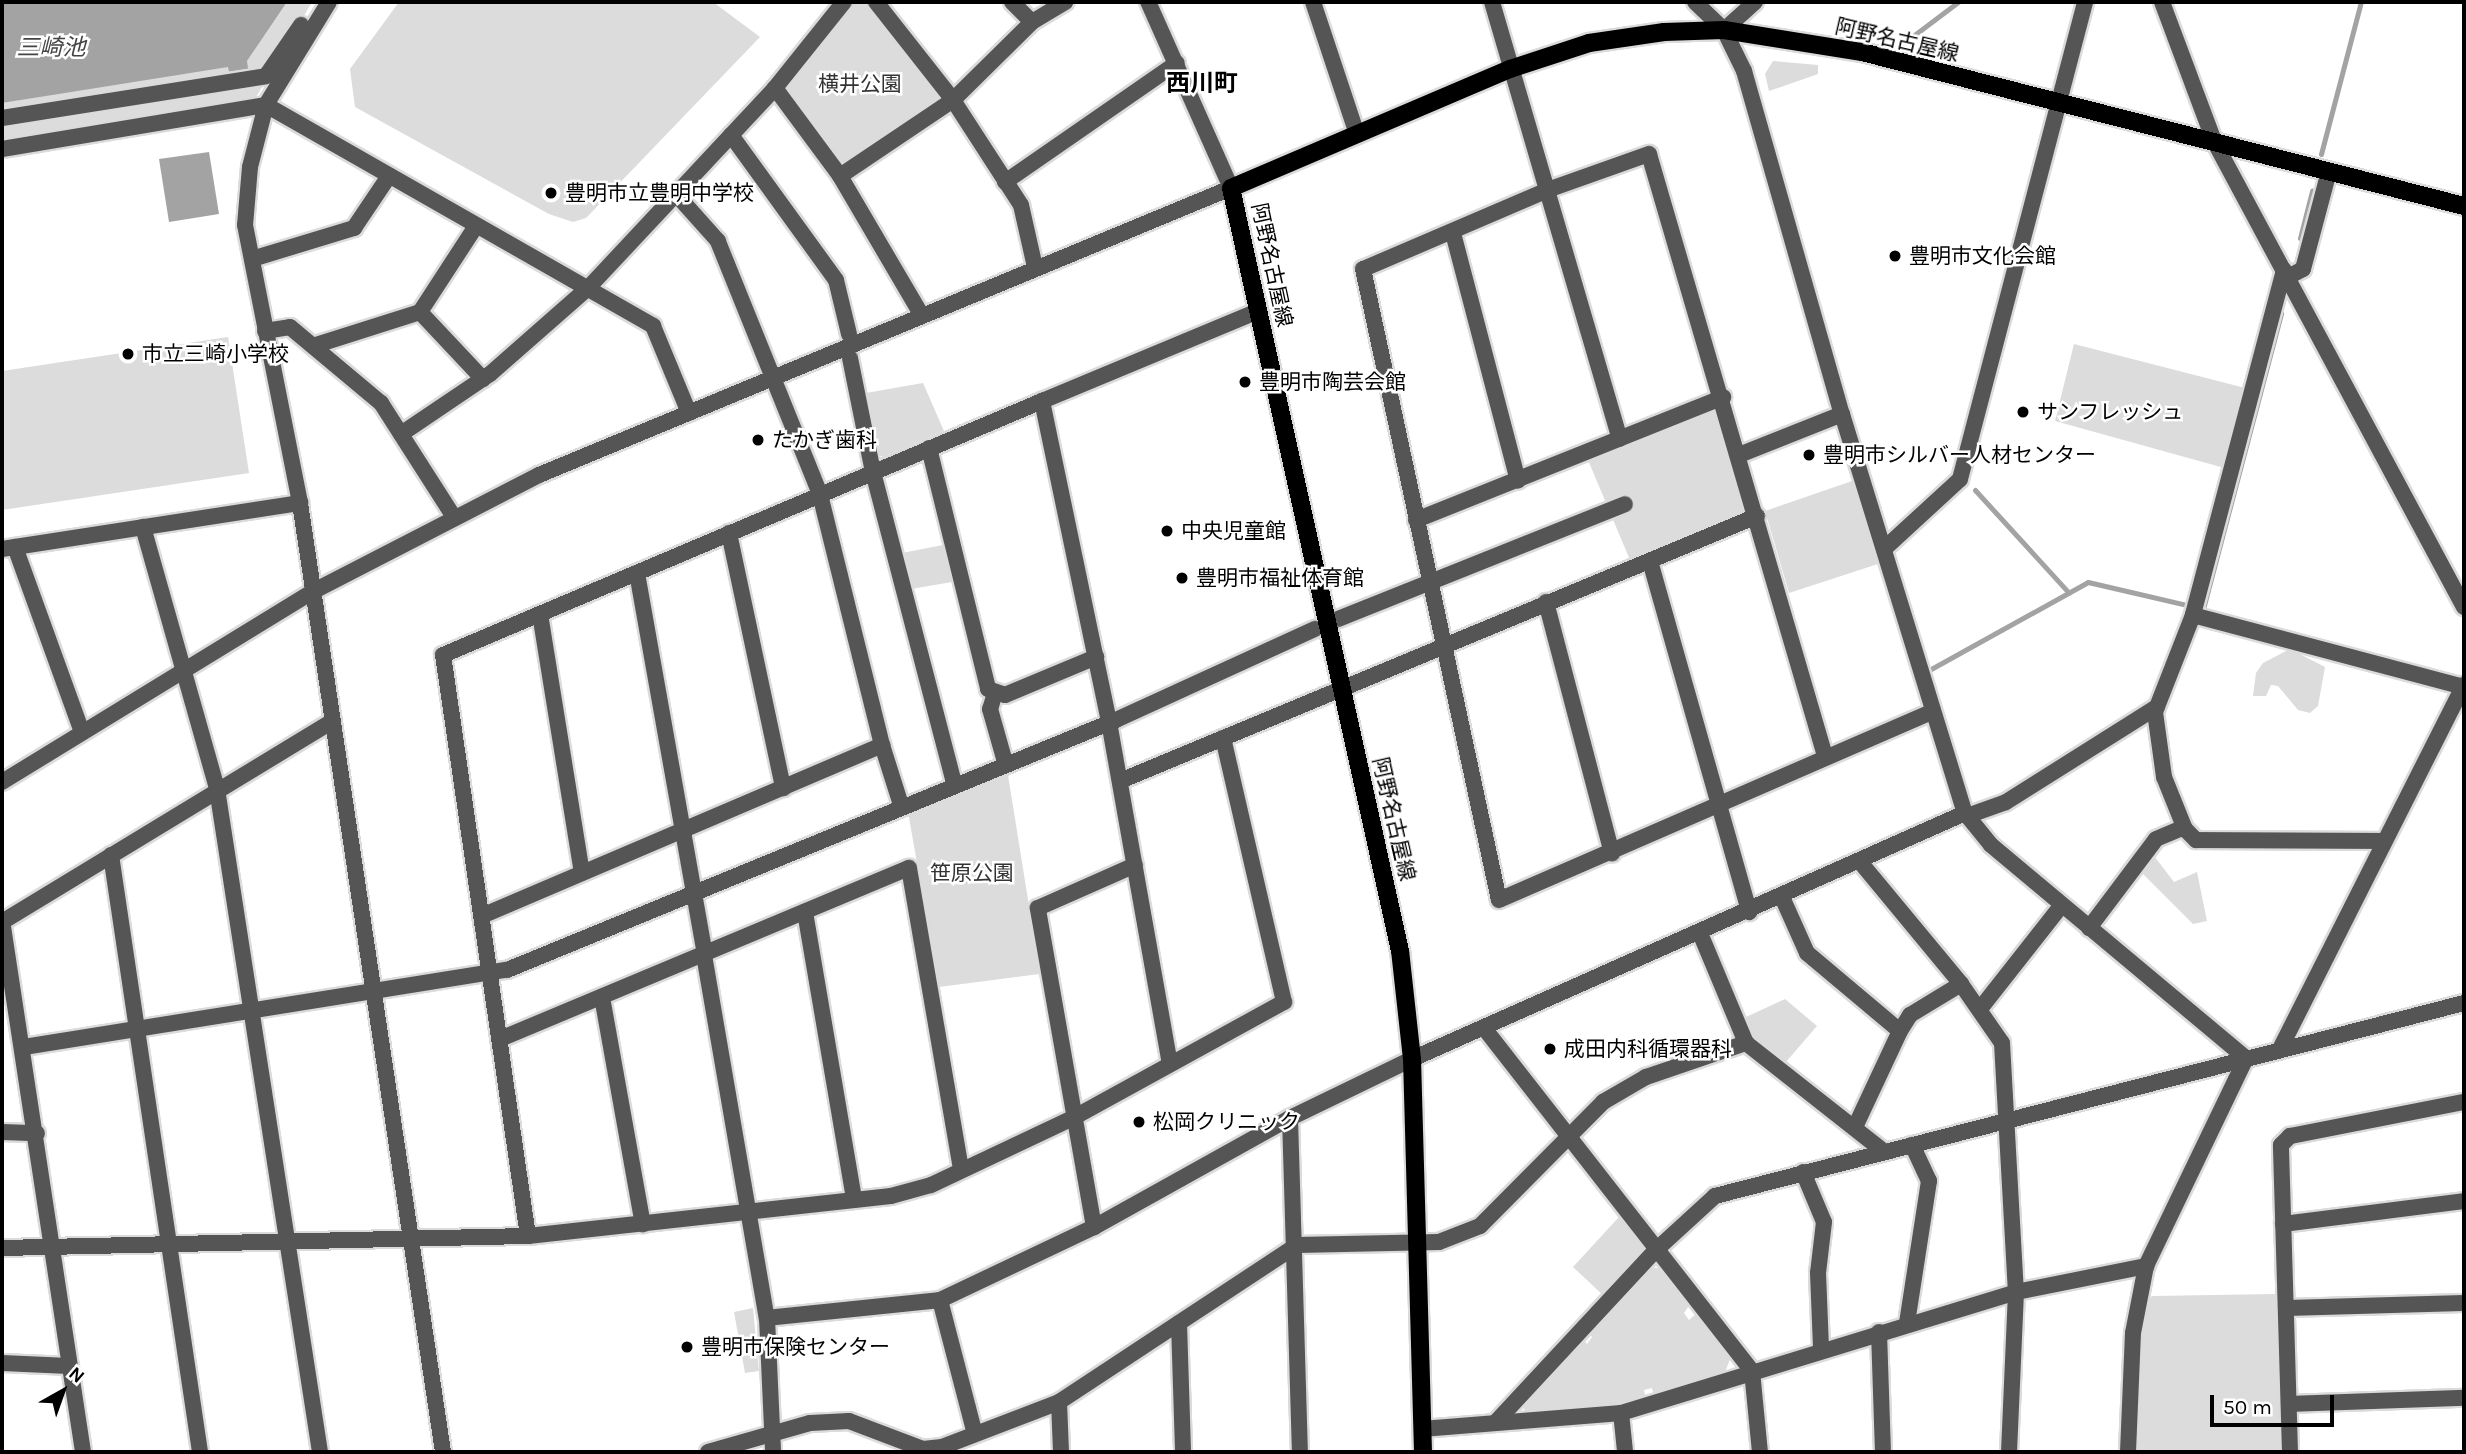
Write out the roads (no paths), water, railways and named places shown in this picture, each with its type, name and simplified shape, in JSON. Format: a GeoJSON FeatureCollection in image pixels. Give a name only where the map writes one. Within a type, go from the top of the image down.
{"type":"FeatureCollection","features":[{"type":"Feature","properties":{"kind":"main road","name":"阿野名古屋線"},"geometry":{"type":"LineString","coordinates":[[1423,1452],[1412,1059],[1400,951],[1231,188],[1510,69],[1627,36],[1724,30],[1862,52],[2464,206]]}},
{"type":"Feature","properties":{"kind":"street"},"geometry":{"type":"LineString","coordinates":[[2,118],[266,76],[316,2]]}},
{"type":"Feature","properties":{"kind":"street"},"geometry":{"type":"LineString","coordinates":[[329,2],[266,105],[250,167],[245,225],[300,503],[443,1452]]}},
{"type":"Feature","properties":{"kind":"street"},"geometry":{"type":"LineString","coordinates":[[401,434],[483,379],[589,287],[775,88],[844,2]]}},
{"type":"Feature","properties":{"kind":"street"},"geometry":{"type":"LineString","coordinates":[[876,2],[953,100],[1021,205],[1035,267]]}},
{"type":"Feature","properties":{"kind":"street"},"geometry":{"type":"LineString","coordinates":[[1012,2],[1032,22]]}},
{"type":"Feature","properties":{"kind":"street"},"geometry":{"type":"LineString","coordinates":[[840,176],[953,100],[1032,22],[1065,2]]}},
{"type":"Feature","properties":{"kind":"street"},"geometry":{"type":"LineString","coordinates":[[2,782],[184,668],[314,591],[454,517],[689,413],[1035,267],[1231,188],[1148,2]]}},
{"type":"Feature","properties":{"kind":"street"},"geometry":{"type":"LineString","coordinates":[[1313,2],[1357,134]]}},
{"type":"Feature","properties":{"kind":"street"},"geometry":{"type":"LineString","coordinates":[[1492,2],[1510,69],[1550,189],[1620,439]]}},
{"type":"Feature","properties":{"kind":"street"},"geometry":{"type":"LineString","coordinates":[[1695,2],[1724,30],[1744,71],[1842,414],[1966,815],[1991,845],[2061,906],[2246,1058]]}},
{"type":"Feature","properties":{"kind":"street"},"geometry":{"type":"LineString","coordinates":[[1724,30],[1755,2]]}},
{"type":"Feature","properties":{"kind":"street"},"geometry":{"type":"LineString","coordinates":[[1884,550],[1960,479],[2085,2]]}},
{"type":"Feature","properties":{"kind":"street"},"geometry":{"type":"LineString","coordinates":[[2162,2],[2214,141],[2464,607]]}},
{"type":"Feature","properties":{"kind":"street"},"geometry":{"type":"LineString","coordinates":[[1005,183],[1177,63]]}},
{"type":"Feature","properties":{"kind":"street"},"geometry":{"type":"LineString","coordinates":[[775,88],[840,176],[922,316]]}},
{"type":"Feature","properties":{"kind":"street"},"geometry":{"type":"LineString","coordinates":[[2,149],[266,105],[476,226],[589,287],[653,326],[689,413]]}},
{"type":"Feature","properties":{"kind":"street"},"geometry":{"type":"LineString","coordinates":[[731,135],[836,280],[849,334]]}},
{"type":"Feature","properties":{"kind":"street"},"geometry":{"type":"LineString","coordinates":[[1825,756],[1723,397],[1649,153],[1550,189],[1363,270],[1442,647],[1499,900],[1612,853],[1825,756],[1932,712]]}},
{"type":"Feature","properties":{"kind":"street"},"geometry":{"type":"LineString","coordinates":[[2286,273],[2303,269],[2329,171]]}},
{"type":"Feature","properties":{"kind":"street"},"geometry":{"type":"LineString","coordinates":[[251,259],[355,228],[389,176]]}},
{"type":"Feature","properties":{"kind":"street"},"geometry":{"type":"LineString","coordinates":[[676,194],[718,241],[771,380],[820,494],[882,745],[901,806]]}},
{"type":"Feature","properties":{"kind":"street"},"geometry":{"type":"LineString","coordinates":[[313,346],[420,312],[476,226]]}},
{"type":"Feature","properties":{"kind":"street"},"geometry":{"type":"LineString","coordinates":[[1452,233],[1518,481]]}},
{"type":"Feature","properties":{"kind":"street"},"geometry":{"type":"LineString","coordinates":[[2286,273],[2193,615],[2157,707],[2164,777],[2184,827],[2196,840],[2382,841]]}},
{"type":"Feature","properties":{"kind":"street"},"geometry":{"type":"LineString","coordinates":[[528,1236],[484,915],[443,655],[1258,310]]}},
{"type":"Feature","properties":{"kind":"street"},"geometry":{"type":"LineString","coordinates":[[420,312],[483,379]]}},
{"type":"Feature","properties":{"kind":"street"},"geometry":{"type":"LineString","coordinates":[[265,331],[290,327],[381,403],[454,517]]}},
{"type":"Feature","properties":{"kind":"street"},"geometry":{"type":"LineString","coordinates":[[850,358],[873,472],[954,784]]}},
{"type":"Feature","properties":{"kind":"street"},"geometry":{"type":"LineString","coordinates":[[1416,520],[1723,397]]}},
{"type":"Feature","properties":{"kind":"street"},"geometry":{"type":"LineString","coordinates":[[1042,401],[1109,722],[1170,1063]]}},
{"type":"Feature","properties":{"kind":"street"},"geometry":{"type":"LineString","coordinates":[[1739,455],[1842,414]]}},
{"type":"Feature","properties":{"kind":"street"},"geometry":{"type":"LineString","coordinates":[[929,449],[988,689],[1005,695],[1096,657]]}},
{"type":"Feature","properties":{"kind":"street"},"geometry":{"type":"LineString","coordinates":[[82,732],[8,548],[300,503]]}},
{"type":"Feature","properties":{"kind":"street"},"geometry":{"type":"LineString","coordinates":[[1338,619],[1625,503]]}},
{"type":"Feature","properties":{"kind":"street"},"geometry":{"type":"LineString","coordinates":[[1120,781],[1757,516]]}},
{"type":"Feature","properties":{"kind":"street"},"geometry":{"type":"LineString","coordinates":[[143,527],[217,789],[291,1244],[320,1452]]}},
{"type":"Feature","properties":{"kind":"street"},"geometry":{"type":"LineString","coordinates":[[729,533],[783,788]]}},
{"type":"Feature","properties":{"kind":"street"},"geometry":{"type":"LineString","coordinates":[[1650,561],[1749,912]]}},
{"type":"Feature","properties":{"kind":"street"},"geometry":{"type":"LineString","coordinates":[[637,573],[767,1318],[773,1452]]}},
{"type":"Feature","properties":{"kind":"street"},"geometry":{"type":"LineString","coordinates":[[1546,602],[1612,853]]}},
{"type":"Feature","properties":{"kind":"street"},"geometry":{"type":"LineString","coordinates":[[540,614],[582,873]]}},
{"type":"Feature","properties":{"kind":"street"},"geometry":{"type":"LineString","coordinates":[[2193,615],[2326,654],[2464,686],[2382,841],[2280,1049]]}},
{"type":"Feature","properties":{"kind":"street"},"geometry":{"type":"LineString","coordinates":[[24,1047],[491,974],[1005,762],[1109,722],[1315,629]]}},
{"type":"Feature","properties":{"kind":"street"},"geometry":{"type":"LineString","coordinates":[[995,693],[990,709],[1005,762]]}},
{"type":"Feature","properties":{"kind":"street"},"geometry":{"type":"LineString","coordinates":[[767,1318],[940,1300],[1094,1227],[1290,1118],[1412,1059],[1966,815],[2006,803],[2157,707]]}},
{"type":"Feature","properties":{"kind":"street"},"geometry":{"type":"LineString","coordinates":[[83,1452],[55,1250],[2,921],[333,721]]}},
{"type":"Feature","properties":{"kind":"street"},"geometry":{"type":"LineString","coordinates":[[2,1248],[55,1250],[291,1244],[411,1236],[528,1236],[891,1196],[961,1170],[1073,1118],[1284,1002],[1223,738]]}},
{"type":"Feature","properties":{"kind":"street"},"geometry":{"type":"LineString","coordinates":[[484,915],[882,745]]}},
{"type":"Feature","properties":{"kind":"street"},"geometry":{"type":"LineString","coordinates":[[2089,928],[2156,839],[2184,827]]}},
{"type":"Feature","properties":{"kind":"street"},"geometry":{"type":"LineString","coordinates":[[111,855],[200,1452]]}},
{"type":"Feature","properties":{"kind":"street"},"geometry":{"type":"LineString","coordinates":[[1861,863],[1961,984],[2002,1043],[2016,1292],[2009,1452]]}},
{"type":"Feature","properties":{"kind":"street"},"geometry":{"type":"LineString","coordinates":[[1094,1227],[1038,908],[1135,865]]}},
{"type":"Feature","properties":{"kind":"street"},"geometry":{"type":"LineString","coordinates":[[500,1039],[909,868],[961,1170]]}},
{"type":"Feature","properties":{"kind":"street"},"geometry":{"type":"LineString","coordinates":[[1782,897],[1807,953],[1900,1031]]}},
{"type":"Feature","properties":{"kind":"street"},"geometry":{"type":"LineString","coordinates":[[1980,1009],[2061,906]]}},
{"type":"Feature","properties":{"kind":"street"},"geometry":{"type":"LineString","coordinates":[[805,912],[854,1200]]}},
{"type":"Feature","properties":{"kind":"street"},"geometry":{"type":"LineString","coordinates":[[1700,933],[1746,1042],[1883,1151]]}},
{"type":"Feature","properties":{"kind":"street"},"geometry":{"type":"LineString","coordinates":[[1855,1127],[1910,1015],[1961,984]]}},
{"type":"Feature","properties":{"kind":"street"},"geometry":{"type":"LineString","coordinates":[[602,997],[643,1224]]}},
{"type":"Feature","properties":{"kind":"street"},"geometry":{"type":"LineString","coordinates":[[1495,1423],[1656,1250],[1716,1196],[2464,1003]]}},
{"type":"Feature","properties":{"kind":"street"},"geometry":{"type":"LineString","coordinates":[[1484,1028],[1752,1371],[1760,1452]]}},
{"type":"Feature","properties":{"kind":"street"},"geometry":{"type":"LineString","coordinates":[[708,1452],[810,1423],[849,1421],[923,1449],[942,1447],[1059,1402],[1297,1245],[1439,1242],[1480,1226],[1603,1102],[1646,1077],[1746,1042]]}},
{"type":"Feature","properties":{"kind":"street"},"geometry":{"type":"LineString","coordinates":[[2128,1452],[2133,1333],[2146,1266],[2246,1058]]}},
{"type":"Feature","properties":{"kind":"street"},"geometry":{"type":"LineString","coordinates":[[2290,1452],[2281,1145],[2290,1136],[2464,1102]]}},
{"type":"Feature","properties":{"kind":"street"},"geometry":{"type":"LineString","coordinates":[[1290,1118],[1297,1245],[1300,1452]]}},
{"type":"Feature","properties":{"kind":"street"},"geometry":{"type":"LineString","coordinates":[[2,1132],[37,1133]]}},
{"type":"Feature","properties":{"kind":"street"},"geometry":{"type":"LineString","coordinates":[[1907,1323],[1929,1181],[1912,1145]]}},
{"type":"Feature","properties":{"kind":"street"},"geometry":{"type":"LineString","coordinates":[[1803,1172],[1824,1222],[1818,1273],[1821,1349]]}},
{"type":"Feature","properties":{"kind":"street"},"geometry":{"type":"LineString","coordinates":[[2283,1224],[2464,1201]]}},
{"type":"Feature","properties":{"kind":"street"},"geometry":{"type":"LineString","coordinates":[[1422,1429],[1621,1412],[1821,1349],[2016,1292],[2146,1266]]}},
{"type":"Feature","properties":{"kind":"street"},"geometry":{"type":"LineString","coordinates":[[940,1300],[975,1434]]}},
{"type":"Feature","properties":{"kind":"street"},"geometry":{"type":"LineString","coordinates":[[2286,1308],[2464,1303]]}},
{"type":"Feature","properties":{"kind":"street"},"geometry":{"type":"LineString","coordinates":[[1179,1323],[1183,1452]]}},
{"type":"Feature","properties":{"kind":"street"},"geometry":{"type":"LineString","coordinates":[[1879,1332],[1883,1452]]}},
{"type":"Feature","properties":{"kind":"street"},"geometry":{"type":"LineString","coordinates":[[2,1363],[69,1366]]}},
{"type":"Feature","properties":{"kind":"street"},"geometry":{"type":"LineString","coordinates":[[2288,1404],[2464,1398]]}},
{"type":"Feature","properties":{"kind":"street"},"geometry":{"type":"LineString","coordinates":[[1059,1402],[1061,1452]]}},
{"type":"Feature","properties":{"kind":"street"},"geometry":{"type":"LineString","coordinates":[[1621,1412],[1625,1452]]}},
{"type":"Feature","properties":{"kind":"water","name":"三崎池"},"geometry":{"type":"Polygon","coordinates":[[[2,2],[287,2],[247,61],[249,76],[230,76],[228,67],[2,103],[2,2]]]}},
{"type":"Feature","properties":{"kind":"water"},"geometry":{"type":"Polygon","coordinates":[[[209,152],[219,214],[169,222],[159,159],[209,152]]]}},
{"type":"Feature","properties":{"kind":"waterway"},"geometry":{"type":"LineString","coordinates":[[1901,45],[1958,2]]}},
{"type":"Feature","properties":{"kind":"waterway"},"geometry":{"type":"LineString","coordinates":[[2321,154],[2361,2]]}},
{"type":"Feature","properties":{"kind":"waterway"},"geometry":{"type":"LineString","coordinates":[[2300,238],[2312,191]]}},
{"type":"Feature","properties":{"kind":"waterway"},"geometry":{"type":"LineString","coordinates":[[2203,609],[2281,313]]}},
{"type":"Feature","properties":{"kind":"waterway"},"geometry":{"type":"LineString","coordinates":[[1975,490],[2069,593]]}},
{"type":"Feature","properties":{"kind":"waterway"},"geometry":{"type":"LineString","coordinates":[[1931,669],[2088,582],[2187,605]]}},
{"type":"Feature","properties":{"kind":"place","name":"豊明市立豊明中学校"},"geometry":{"type":"Point","coordinates":[551,193]}},
{"type":"Feature","properties":{"kind":"place","name":"豊明市文化会館"},"geometry":{"type":"Point","coordinates":[1895,256]}},
{"type":"Feature","properties":{"kind":"place","name":"市立三崎小学校"},"geometry":{"type":"Point","coordinates":[128,354]}},
{"type":"Feature","properties":{"kind":"place","name":"豊明市陶芸会館"},"geometry":{"type":"Point","coordinates":[1245,382]}},
{"type":"Feature","properties":{"kind":"place","name":"サンフレッシュ"},"geometry":{"type":"Point","coordinates":[2023,412]}},
{"type":"Feature","properties":{"kind":"place","name":"たかぎ歯科"},"geometry":{"type":"Point","coordinates":[758,440]}},
{"type":"Feature","properties":{"kind":"place","name":"豊明市シルバー人材センター"},"geometry":{"type":"Point","coordinates":[1809,455]}},
{"type":"Feature","properties":{"kind":"place","name":"中央児童館"},"geometry":{"type":"Point","coordinates":[1167,531]}},
{"type":"Feature","properties":{"kind":"place","name":"豊明市福祉体育館"},"geometry":{"type":"Point","coordinates":[1182,578]}},
{"type":"Feature","properties":{"kind":"place","name":"成田内科循環器科"},"geometry":{"type":"Point","coordinates":[1550,1049]}},
{"type":"Feature","properties":{"kind":"place","name":"松岡クリニック"},"geometry":{"type":"Point","coordinates":[1139,1122]}},
{"type":"Feature","properties":{"kind":"place","name":"豊明市保険センター"},"geometry":{"type":"Point","coordinates":[687,1347]}},
{"type":"Feature","properties":{"kind":"district","name":"西川町"},"geometry":{"type":"Point","coordinates":[1202,84]}},
{"type":"Feature","properties":{"kind":"park label","name":"横井公園"},"geometry":{"type":"Point","coordinates":[860,84]}},
{"type":"Feature","properties":{"kind":"park label","name":"笹原公園"},"geometry":{"type":"Point","coordinates":[972,873]}}]}
